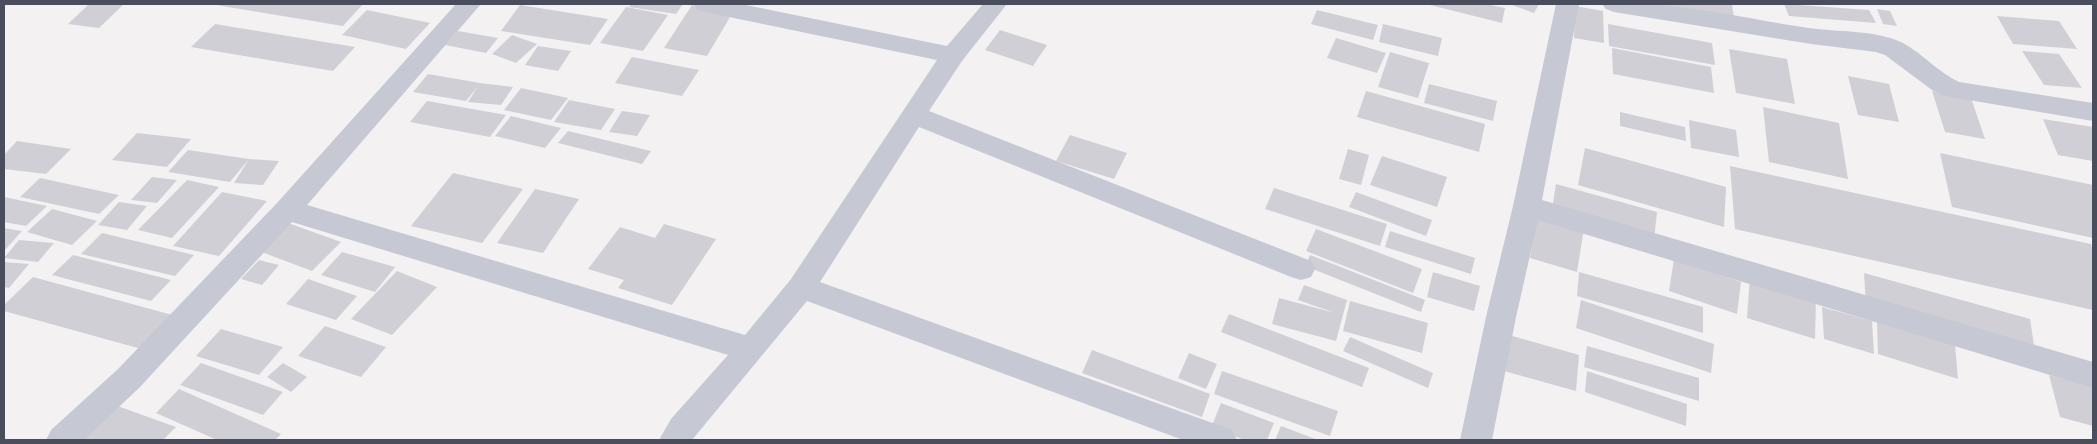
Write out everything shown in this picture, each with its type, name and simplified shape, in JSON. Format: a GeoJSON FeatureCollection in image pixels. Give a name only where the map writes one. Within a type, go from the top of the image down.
{"type":"FeatureCollection","features":[{"type":"Feature","properties":{"kind":"street"},"geometry":{"type":"LineString","coordinates":[[62,440],[129,378],[287,210],[469,4]]}},
{"type":"Feature","properties":{"kind":"street"},"geometry":{"type":"LineString","coordinates":[[705,4],[953,55]]}},
{"type":"Feature","properties":{"kind":"street"},"geometry":{"type":"LineString","coordinates":[[675,440],[682,429],[752,349],[801,287],[953,55],[996,4]]}},
{"type":"Feature","properties":{"kind":"street"},"geometry":{"type":"LineString","coordinates":[[1476,440],[1501,317],[1528,206],[1567,4]]}},
{"type":"Feature","properties":{"kind":"street"},"geometry":{"type":"LineString","coordinates":[[1614,4],[1811,36],[1878,44],[1894,49],[1941,84],[1954,90],[2093,112]]}},
{"type":"Feature","properties":{"kind":"street"},"geometry":{"type":"LineString","coordinates":[[914,115],[1301,269]]}},
{"type":"Feature","properties":{"kind":"street"},"geometry":{"type":"LineString","coordinates":[[1528,206],[2093,375]]}},
{"type":"Feature","properties":{"kind":"street"},"geometry":{"type":"LineString","coordinates":[[287,210],[752,349]]}},
{"type":"Feature","properties":{"kind":"street"},"geometry":{"type":"LineString","coordinates":[[801,287],[1221,440]]}},
{"type":"Feature","properties":{"kind":"building"},"geometry":{"type":"Polygon","coordinates":[[[89,4],[124,4],[99,28],[68,24],[89,4]]]}},
{"type":"Feature","properties":{"kind":"building"},"geometry":{"type":"Polygon","coordinates":[[[210,4],[363,4],[343,26],[210,4]]]}},
{"type":"Feature","properties":{"kind":"building"},"geometry":{"type":"Polygon","coordinates":[[[631,4],[683,4],[676,14],[629,7],[631,4]]]}},
{"type":"Feature","properties":{"kind":"building"},"geometry":{"type":"Polygon","coordinates":[[[1426,4],[1486,4],[1505,8],[1502,23],[1426,4]]]}},
{"type":"Feature","properties":{"kind":"building"},"geometry":{"type":"Polygon","coordinates":[[[1509,4],[1539,4],[1534,13],[1509,4]]]}},
{"type":"Feature","properties":{"kind":"building"},"geometry":{"type":"Polygon","coordinates":[[[1732,4],[1734,18],[1657,5],[1732,4]]]}},
{"type":"Feature","properties":{"kind":"building"},"geometry":{"type":"Polygon","coordinates":[[[1784,4],[1869,10],[1876,23],[1789,16],[1784,4]]]}},
{"type":"Feature","properties":{"kind":"building"},"geometry":{"type":"Polygon","coordinates":[[[520,5],[608,19],[590,45],[501,31],[520,5]]]}},
{"type":"Feature","properties":{"kind":"building"},"geometry":{"type":"Polygon","coordinates":[[[692,5],[733,12],[707,56],[664,48],[692,5]]]}},
{"type":"Feature","properties":{"kind":"building"},"geometry":{"type":"Polygon","coordinates":[[[1575,6],[1603,11],[1604,43],[1574,38],[1575,6]]]}},
{"type":"Feature","properties":{"kind":"building"},"geometry":{"type":"Polygon","coordinates":[[[626,7],[668,15],[643,51],[600,43],[626,7]]]}},
{"type":"Feature","properties":{"kind":"building"},"geometry":{"type":"Polygon","coordinates":[[[1877,9],[1890,11],[1897,26],[1883,24],[1877,9]]]}},
{"type":"Feature","properties":{"kind":"building"},"geometry":{"type":"Polygon","coordinates":[[[367,10],[430,23],[406,49],[342,35],[367,10]]]}},
{"type":"Feature","properties":{"kind":"building"},"geometry":{"type":"Polygon","coordinates":[[[1317,10],[1378,25],[1373,40],[1311,24],[1317,10]]]}},
{"type":"Feature","properties":{"kind":"building"},"geometry":{"type":"Polygon","coordinates":[[[1997,16],[2059,21],[2077,49],[2013,44],[1997,16]]]}},
{"type":"Feature","properties":{"kind":"building"},"geometry":{"type":"Polygon","coordinates":[[[215,24],[355,47],[333,71],[191,47],[215,24]]]}},
{"type":"Feature","properties":{"kind":"building"},"geometry":{"type":"Polygon","coordinates":[[[1383,24],[1442,38],[1438,56],[1379,42],[1383,24]]]}},
{"type":"Feature","properties":{"kind":"building"},"geometry":{"type":"Polygon","coordinates":[[[1608,24],[1712,43],[1715,65],[1609,46],[1608,24]]]}},
{"type":"Feature","properties":{"kind":"building"},"geometry":{"type":"Polygon","coordinates":[[[1000,30],[1047,45],[1033,66],[985,50],[1000,30]]]}},
{"type":"Feature","properties":{"kind":"building"},"geometry":{"type":"Polygon","coordinates":[[[458,31],[498,38],[486,53],[445,45],[458,31]]]}},
{"type":"Feature","properties":{"kind":"building"},"geometry":{"type":"Polygon","coordinates":[[[512,35],[537,44],[516,63],[492,54],[512,35]]]}},
{"type":"Feature","properties":{"kind":"building"},"geometry":{"type":"Polygon","coordinates":[[[1336,38],[1386,53],[1377,73],[1327,58],[1336,38]]]}},
{"type":"Feature","properties":{"kind":"building"},"geometry":{"type":"Polygon","coordinates":[[[538,46],[571,51],[558,71],[525,65],[538,46]]]}},
{"type":"Feature","properties":{"kind":"building"},"geometry":{"type":"Polygon","coordinates":[[[1612,48],[1711,67],[1714,93],[1613,74],[1612,48]]]}},
{"type":"Feature","properties":{"kind":"building"},"geometry":{"type":"Polygon","coordinates":[[[1729,49],[1787,59],[1795,104],[1736,93],[1729,49]]]}},
{"type":"Feature","properties":{"kind":"building"},"geometry":{"type":"Polygon","coordinates":[[[2022,51],[2059,54],[2082,88],[2044,85],[2022,51]]]}},
{"type":"Feature","properties":{"kind":"building"},"geometry":{"type":"Polygon","coordinates":[[[1390,52],[1429,63],[1418,98],[1378,87],[1390,52]]]}},
{"type":"Feature","properties":{"kind":"building"},"geometry":{"type":"Polygon","coordinates":[[[632,57],[699,70],[682,96],[615,83],[632,57]]]}},
{"type":"Feature","properties":{"kind":"building"},"geometry":{"type":"Polygon","coordinates":[[[428,74],[513,87],[501,105],[468,102],[478,86],[466,101],[413,92],[428,74]]]}},
{"type":"Feature","properties":{"kind":"building"},"geometry":{"type":"Polygon","coordinates":[[[1848,76],[1889,84],[1899,122],[1858,115],[1848,76]]]}},
{"type":"Feature","properties":{"kind":"building"},"geometry":{"type":"Polygon","coordinates":[[[1429,84],[1497,101],[1493,121],[1424,103],[1429,84]]]}},
{"type":"Feature","properties":{"kind":"building"},"geometry":{"type":"Polygon","coordinates":[[[521,88],[568,98],[551,120],[504,110],[521,88]]]}},
{"type":"Feature","properties":{"kind":"building"},"geometry":{"type":"Polygon","coordinates":[[[1366,91],[1485,124],[1479,152],[1357,117],[1366,91]]]}},
{"type":"Feature","properties":{"kind":"building"},"geometry":{"type":"Polygon","coordinates":[[[1932,91],[1971,98],[1985,139],[1945,132],[1932,91]]]}},
{"type":"Feature","properties":{"kind":"building"},"geometry":{"type":"Polygon","coordinates":[[[569,100],[615,109],[601,130],[554,122],[569,100]]]}},
{"type":"Feature","properties":{"kind":"building"},"geometry":{"type":"Polygon","coordinates":[[[427,101],[506,115],[490,137],[410,122],[427,101]]]}},
{"type":"Feature","properties":{"kind":"building"},"geometry":{"type":"Polygon","coordinates":[[[1763,107],[1839,123],[1848,179],[1769,162],[1763,107]]]}},
{"type":"Feature","properties":{"kind":"building"},"geometry":{"type":"Polygon","coordinates":[[[622,111],[650,115],[637,136],[609,132],[622,111]]]}},
{"type":"Feature","properties":{"kind":"building"},"geometry":{"type":"Polygon","coordinates":[[[1620,112],[1685,127],[1686,141],[1620,126],[1620,112]]]}},
{"type":"Feature","properties":{"kind":"building"},"geometry":{"type":"Polygon","coordinates":[[[511,116],[561,128],[545,148],[495,136],[511,116]]]}},
{"type":"Feature","properties":{"kind":"building"},"geometry":{"type":"Polygon","coordinates":[[[2043,119],[2093,127],[2093,161],[2058,155],[2043,119]]]}},
{"type":"Feature","properties":{"kind":"building"},"geometry":{"type":"Polygon","coordinates":[[[1689,120],[1736,130],[1739,157],[1691,148],[1689,120]]]}},
{"type":"Feature","properties":{"kind":"building"},"geometry":{"type":"Polygon","coordinates":[[[568,131],[651,151],[642,164],[558,143],[568,131]]]}},
{"type":"Feature","properties":{"kind":"building"},"geometry":{"type":"Polygon","coordinates":[[[137,133],[191,139],[167,167],[112,160],[137,133]]]}},
{"type":"Feature","properties":{"kind":"building"},"geometry":{"type":"Polygon","coordinates":[[[1070,135],[1127,153],[1114,179],[1056,161],[1070,135]]]}},
{"type":"Feature","properties":{"kind":"building"},"geometry":{"type":"Polygon","coordinates":[[[17,141],[71,149],[46,174],[4,169],[4,155],[17,141]]]}},
{"type":"Feature","properties":{"kind":"building"},"geometry":{"type":"Polygon","coordinates":[[[1585,148],[1726,187],[1724,227],[1578,185],[1585,148]]]}},
{"type":"Feature","properties":{"kind":"building"},"geometry":{"type":"Polygon","coordinates":[[[1348,149],[1369,155],[1361,185],[1339,179],[1348,149]]]}},
{"type":"Feature","properties":{"kind":"building"},"geometry":{"type":"Polygon","coordinates":[[[188,150],[249,159],[230,182],[168,172],[188,150]]]}},
{"type":"Feature","properties":{"kind":"building"},"geometry":{"type":"Polygon","coordinates":[[[1940,153],[2093,185],[2093,238],[1952,207],[1940,153]]]}},
{"type":"Feature","properties":{"kind":"building"},"geometry":{"type":"Polygon","coordinates":[[[1382,156],[1447,177],[1437,207],[1370,185],[1382,156]]]}},
{"type":"Feature","properties":{"kind":"building"},"geometry":{"type":"Polygon","coordinates":[[[249,159],[279,161],[263,185],[234,183],[249,159]]]}},
{"type":"Feature","properties":{"kind":"building"},"geometry":{"type":"Polygon","coordinates":[[[1730,166],[2091,244],[2093,252],[2093,310],[1735,229],[1730,166]]]}},
{"type":"Feature","properties":{"kind":"building"},"geometry":{"type":"Polygon","coordinates":[[[453,173],[523,189],[482,243],[411,226],[453,173]]]}},
{"type":"Feature","properties":{"kind":"building"},"geometry":{"type":"Polygon","coordinates":[[[152,177],[177,180],[157,203],[131,200],[152,177]]]}},
{"type":"Feature","properties":{"kind":"building"},"geometry":{"type":"Polygon","coordinates":[[[40,178],[119,195],[99,214],[20,197],[40,178]]]}},
{"type":"Feature","properties":{"kind":"building"},"geometry":{"type":"Polygon","coordinates":[[[187,180],[219,187],[172,238],[138,230],[187,180]]]}},
{"type":"Feature","properties":{"kind":"building"},"geometry":{"type":"Polygon","coordinates":[[[1556,184],[1657,212],[1654,239],[1552,210],[1556,184]]]}},
{"type":"Feature","properties":{"kind":"building"},"geometry":{"type":"Polygon","coordinates":[[[1274,188],[1387,224],[1380,246],[1265,209],[1274,188]]]}},
{"type":"Feature","properties":{"kind":"building"},"geometry":{"type":"Polygon","coordinates":[[[535,189],[579,199],[543,253],[497,243],[535,189]]]}},
{"type":"Feature","properties":{"kind":"building"},"geometry":{"type":"Polygon","coordinates":[[[222,192],[267,201],[219,256],[173,246],[222,192]]]}},
{"type":"Feature","properties":{"kind":"building"},"geometry":{"type":"Polygon","coordinates":[[[1356,192],[1432,220],[1426,236],[1349,207],[1356,192]]]}},
{"type":"Feature","properties":{"kind":"building"},"geometry":{"type":"Polygon","coordinates":[[[4,197],[47,206],[26,226],[4,222],[4,197]]]}},
{"type":"Feature","properties":{"kind":"building"},"geometry":{"type":"Polygon","coordinates":[[[119,202],[147,206],[127,230],[98,225],[119,202]]]}},
{"type":"Feature","properties":{"kind":"building"},"geometry":{"type":"Polygon","coordinates":[[[52,209],[97,221],[72,245],[27,232],[52,209]]]}},
{"type":"Feature","properties":{"kind":"building"},"geometry":{"type":"Polygon","coordinates":[[[1537,215],[1584,228],[1577,272],[1530,258],[1537,215]]]}},
{"type":"Feature","properties":{"kind":"building"},"geometry":{"type":"Polygon","coordinates":[[[288,223],[341,242],[312,271],[259,251],[288,223]]]}},
{"type":"Feature","properties":{"kind":"building"},"geometry":{"type":"Polygon","coordinates":[[[664,224],[716,239],[672,305],[618,288],[624,280],[588,269],[620,227],[655,238],[664,224]]]}},
{"type":"Feature","properties":{"kind":"building"},"geometry":{"type":"Polygon","coordinates":[[[4,228],[22,231],[4,251],[4,228]]]}},
{"type":"Feature","properties":{"kind":"building"},"geometry":{"type":"Polygon","coordinates":[[[1316,229],[1422,269],[1413,293],[1306,251],[1316,229]]]}},
{"type":"Feature","properties":{"kind":"building"},"geometry":{"type":"Polygon","coordinates":[[[1390,231],[1475,258],[1471,274],[1385,247],[1390,231]]]}},
{"type":"Feature","properties":{"kind":"building"},"geometry":{"type":"Polygon","coordinates":[[[102,233],[194,255],[175,276],[81,254],[102,233]]]}},
{"type":"Feature","properties":{"kind":"building"},"geometry":{"type":"Polygon","coordinates":[[[19,240],[54,243],[38,262],[4,258],[19,240]]]}},
{"type":"Feature","properties":{"kind":"building"},"geometry":{"type":"Polygon","coordinates":[[[342,252],[395,267],[375,292],[321,275],[342,252]]]}},
{"type":"Feature","properties":{"kind":"building"},"geometry":{"type":"Polygon","coordinates":[[[73,255],[171,280],[151,301],[52,275],[73,255]]]}},
{"type":"Feature","properties":{"kind":"building"},"geometry":{"type":"Polygon","coordinates":[[[1310,255],[1425,300],[1421,312],[1305,266],[1310,255]]]}},
{"type":"Feature","properties":{"kind":"building"},"geometry":{"type":"Polygon","coordinates":[[[1674,259],[1741,282],[1737,314],[1669,291],[1674,259]]]}},
{"type":"Feature","properties":{"kind":"building"},"geometry":{"type":"Polygon","coordinates":[[[259,260],[279,265],[262,285],[241,279],[259,260]]]}},
{"type":"Feature","properties":{"kind":"building"},"geometry":{"type":"Polygon","coordinates":[[[4,262],[29,264],[9,288],[4,287],[4,262]]]}},
{"type":"Feature","properties":{"kind":"building"},"geometry":{"type":"Polygon","coordinates":[[[397,271],[437,287],[392,335],[351,319],[397,271]]]}},
{"type":"Feature","properties":{"kind":"building"},"geometry":{"type":"Polygon","coordinates":[[[1433,272],[1480,286],[1474,311],[1427,297],[1433,272]]]}},
{"type":"Feature","properties":{"kind":"building"},"geometry":{"type":"Polygon","coordinates":[[[1579,272],[1703,307],[1703,333],[1577,296],[1579,272]]]}},
{"type":"Feature","properties":{"kind":"building"},"geometry":{"type":"Polygon","coordinates":[[[1864,273],[2030,319],[2035,352],[1866,304],[1864,273]]]}},
{"type":"Feature","properties":{"kind":"building"},"geometry":{"type":"Polygon","coordinates":[[[1750,276],[1816,296],[1815,339],[1747,318],[1750,276]]]}},
{"type":"Feature","properties":{"kind":"building"},"geometry":{"type":"Polygon","coordinates":[[[33,277],[176,316],[145,350],[4,311],[4,305],[33,277]]]}},
{"type":"Feature","properties":{"kind":"building"},"geometry":{"type":"Polygon","coordinates":[[[308,279],[357,296],[336,320],[286,304],[308,279]]]}},
{"type":"Feature","properties":{"kind":"building"},"geometry":{"type":"Polygon","coordinates":[[[1304,285],[1347,300],[1336,341],[1272,324],[1279,298],[1335,313],[1298,300],[1304,285]]]}},
{"type":"Feature","properties":{"kind":"building"},"geometry":{"type":"Polygon","coordinates":[[[1581,300],[1714,344],[1711,373],[1576,328],[1581,300]]]}},
{"type":"Feature","properties":{"kind":"building"},"geometry":{"type":"Polygon","coordinates":[[[1350,301],[1428,323],[1422,353],[1343,331],[1350,301]]]}},
{"type":"Feature","properties":{"kind":"building"},"geometry":{"type":"Polygon","coordinates":[[[1822,307],[1872,321],[1874,354],[1824,339],[1822,307]]]}},
{"type":"Feature","properties":{"kind":"building"},"geometry":{"type":"Polygon","coordinates":[[[1229,314],[1369,368],[1362,387],[1221,332],[1229,314]]]}},
{"type":"Feature","properties":{"kind":"building"},"geometry":{"type":"Polygon","coordinates":[[[1877,322],[1955,345],[1958,379],[1878,354],[1877,322]]]}},
{"type":"Feature","properties":{"kind":"building"},"geometry":{"type":"Polygon","coordinates":[[[325,326],[386,347],[361,377],[298,356],[325,326]]]}},
{"type":"Feature","properties":{"kind":"building"},"geometry":{"type":"Polygon","coordinates":[[[221,329],[283,347],[259,375],[196,356],[221,329]]]}},
{"type":"Feature","properties":{"kind":"building"},"geometry":{"type":"Polygon","coordinates":[[[1509,335],[1579,355],[1576,391],[1504,371],[1509,335]]]}},
{"type":"Feature","properties":{"kind":"building"},"geometry":{"type":"Polygon","coordinates":[[[1350,337],[1433,373],[1428,388],[1343,351],[1350,337]]]}},
{"type":"Feature","properties":{"kind":"building"},"geometry":{"type":"Polygon","coordinates":[[[1587,346],[1699,378],[1699,401],[1584,367],[1587,346]]]}},
{"type":"Feature","properties":{"kind":"building"},"geometry":{"type":"Polygon","coordinates":[[[1092,350],[1210,394],[1202,417],[1082,373],[1092,350]]]}},
{"type":"Feature","properties":{"kind":"building"},"geometry":{"type":"Polygon","coordinates":[[[1189,353],[1217,364],[1206,389],[1178,378],[1189,353]]]}},
{"type":"Feature","properties":{"kind":"building"},"geometry":{"type":"Polygon","coordinates":[[[201,363],[283,392],[263,415],[180,385],[201,363]]]}},
{"type":"Feature","properties":{"kind":"building"},"geometry":{"type":"Polygon","coordinates":[[[283,363],[307,377],[291,392],[267,377],[283,363]]]}},
{"type":"Feature","properties":{"kind":"building"},"geometry":{"type":"Polygon","coordinates":[[[1222,371],[1338,411],[1330,436],[1214,394],[1222,371]]]}},
{"type":"Feature","properties":{"kind":"building"},"geometry":{"type":"Polygon","coordinates":[[[1587,371],[1687,404],[1686,426],[1585,392],[1587,371]]]}},
{"type":"Feature","properties":{"kind":"building"},"geometry":{"type":"Polygon","coordinates":[[[2049,375],[2093,386],[2093,426],[2060,417],[2049,375]]]}},
{"type":"Feature","properties":{"kind":"building"},"geometry":{"type":"Polygon","coordinates":[[[179,389],[281,434],[275,440],[217,440],[156,413],[179,389]]]}},
{"type":"Feature","properties":{"kind":"building"},"geometry":{"type":"Polygon","coordinates":[[[1221,403],[1274,423],[1267,440],[1245,440],[1211,428],[1221,403]]]}},
{"type":"Feature","properties":{"kind":"building"},"geometry":{"type":"Polygon","coordinates":[[[112,404],[176,427],[163,440],[88,440],[80,437],[112,404]]]}},
{"type":"Feature","properties":{"kind":"building"},"geometry":{"type":"Polygon","coordinates":[[[1281,426],[1318,440],[1275,440],[1281,426]]]}}]}
